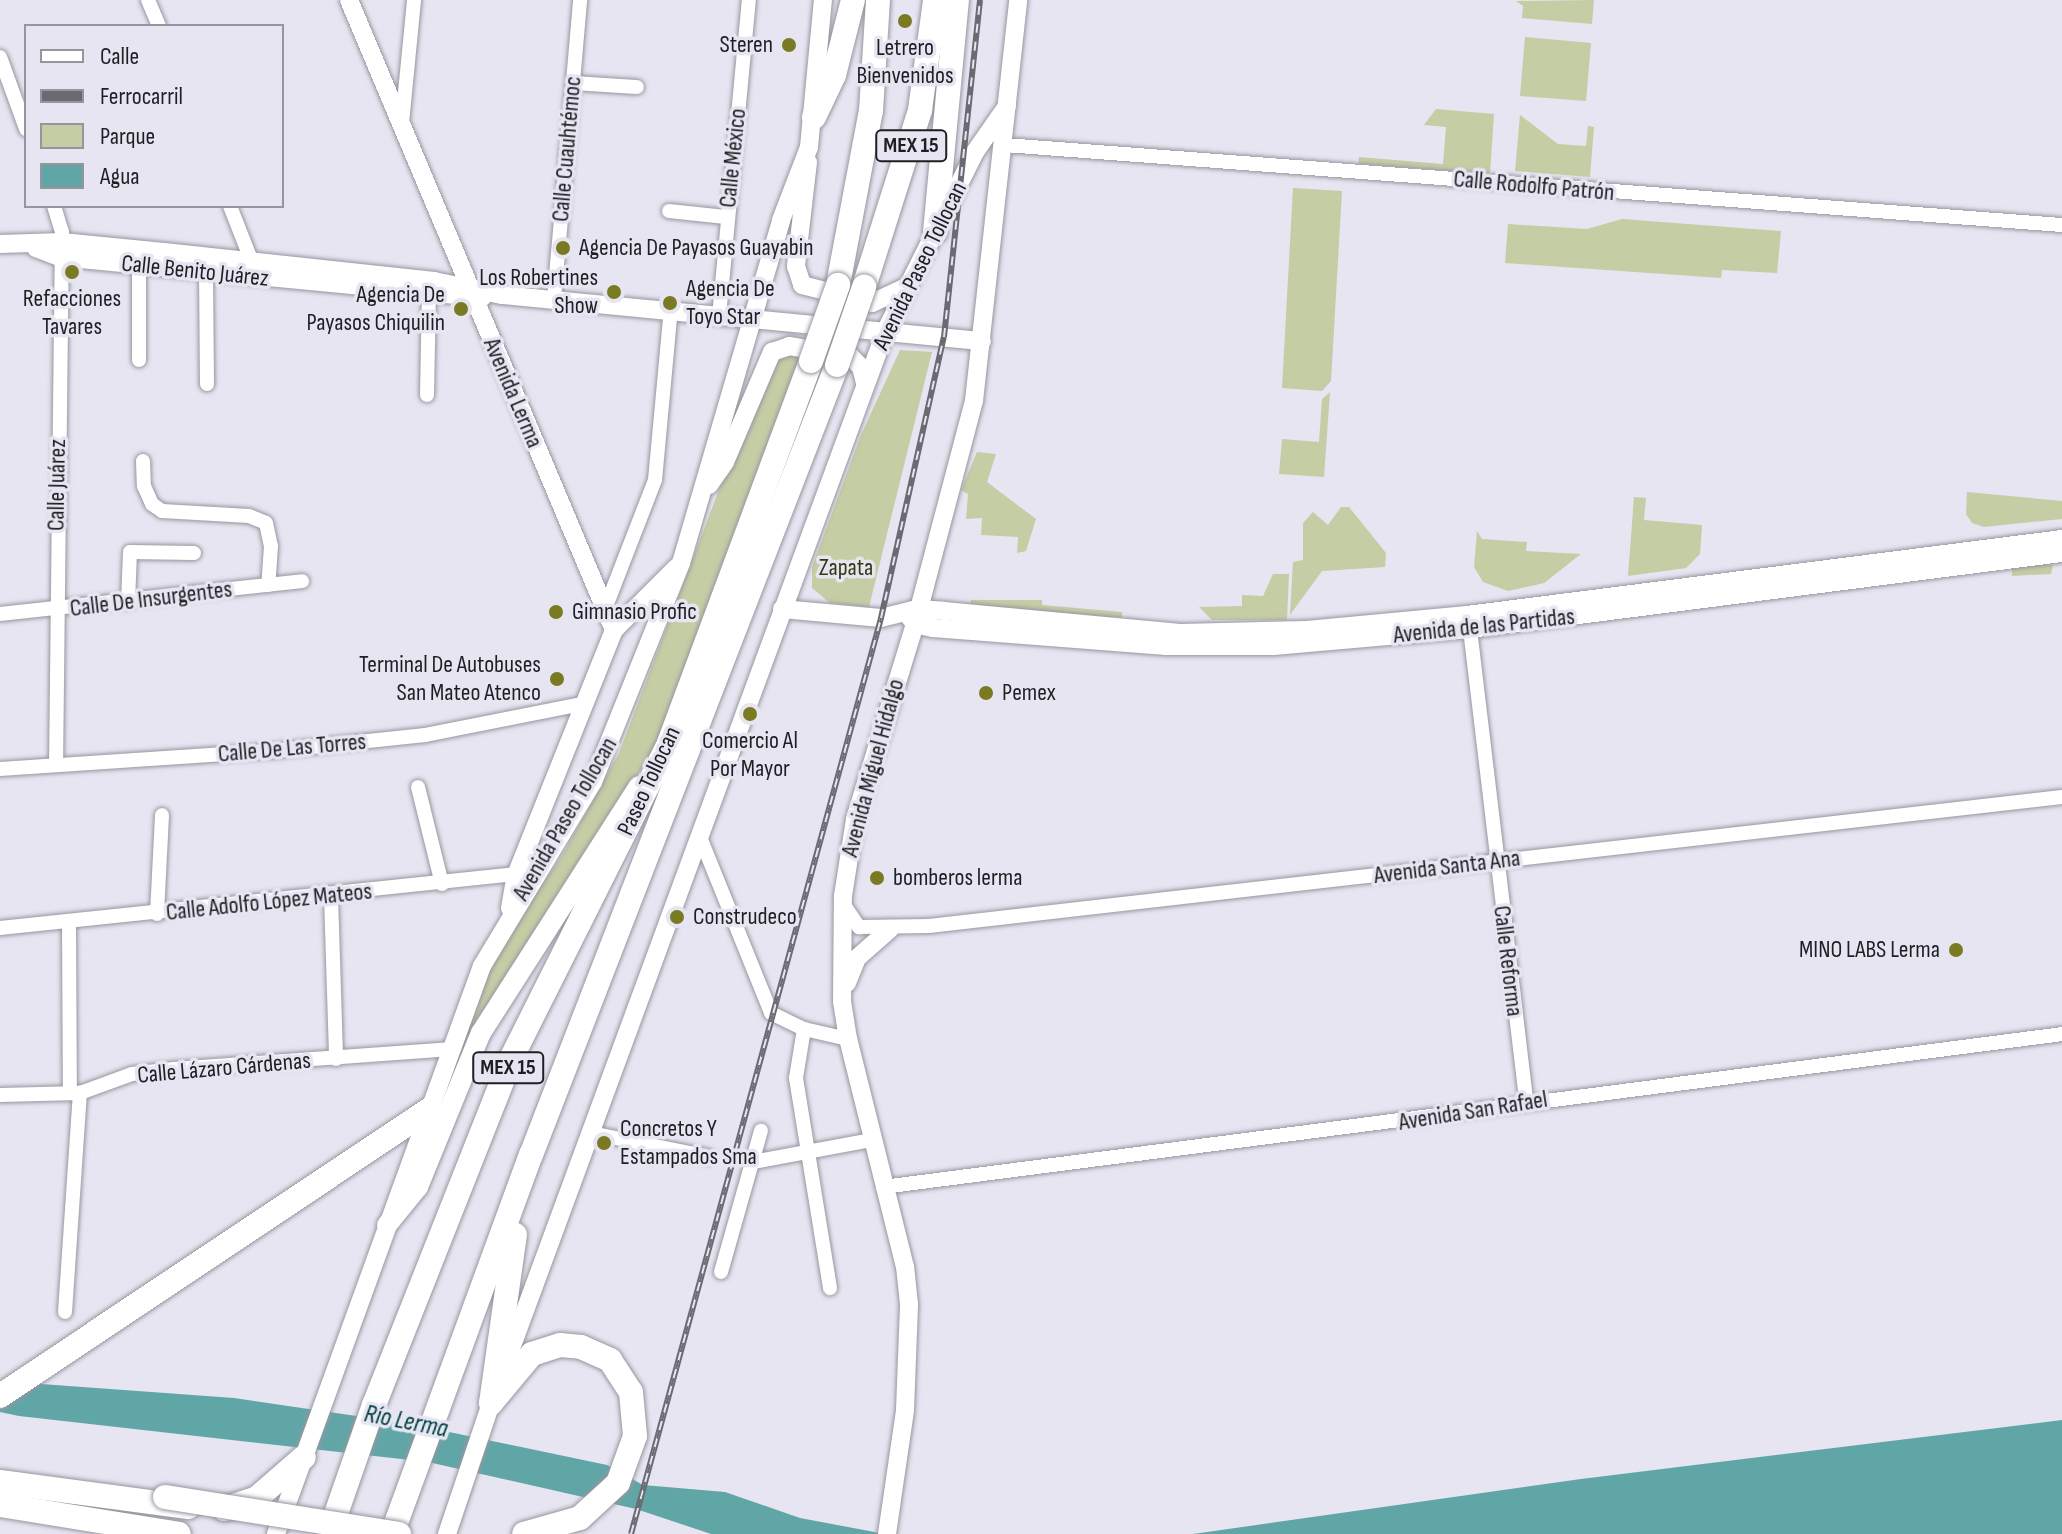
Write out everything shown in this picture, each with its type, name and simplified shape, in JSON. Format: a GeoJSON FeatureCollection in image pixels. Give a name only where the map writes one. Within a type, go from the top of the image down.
{"type":"FeatureCollection","features":[{"type":"Feature","properties":{"kind":"highway"},"geometry":{"type":"LineString","coordinates":[[814,117],[834,75],[853,0]]}},
{"type":"Feature","properties":{"kind":"highway","name":"Paseo Tollocan"},"geometry":{"type":"LineString","coordinates":[[329,1534],[374,1405],[512,1057],[669,743],[811,361],[838,285],[871,111],[878,0]]}},
{"type":"Feature","properties":{"kind":"highway","name":"Paseo Tollocan"},"geometry":{"type":"LineString","coordinates":[[392,1534],[531,1155],[837,365],[917,122],[935,0]]}},
{"type":"Feature","properties":{"kind":"highway"},"geometry":{"type":"LineString","coordinates":[[935,232],[957,0]]}},
{"type":"Feature","properties":{"kind":"highway"},"geometry":{"type":"LineString","coordinates":[[0,1396],[430,1109]]}},
{"type":"Feature","properties":{"kind":"highway"},"geometry":{"type":"LineString","coordinates":[[488,1414],[510,1254],[531,1155]]}},
{"type":"Feature","properties":{"kind":"highway"},"geometry":{"type":"LineString","coordinates":[[488,1414],[526,1360],[550,1347],[591,1350],[625,1377],[634,1407],[635,1436],[618,1483],[580,1518],[524,1534]]}},
{"type":"Feature","properties":{"kind":"highway"},"geometry":{"type":"LineString","coordinates":[[0,1482],[230,1509],[269,1490],[305,1454]]}},
{"type":"Feature","properties":{"kind":"highway"},"geometry":{"type":"LineString","coordinates":[[0,1473],[399,1534]]}},
{"type":"Feature","properties":{"kind":"highway"},"geometry":{"type":"LineString","coordinates":[[0,1505],[173,1533]]}},
{"type":"Feature","properties":{"kind":"main road","name":"Avenida Lerma"},"geometry":{"type":"LineString","coordinates":[[349,0],[614,630]]}},
{"type":"Feature","properties":{"kind":"main road","name":"Avenida Paseo Tollocan"},"geometry":{"type":"LineString","coordinates":[[276,1534],[482,966],[613,741],[681,563],[781,220],[809,147],[823,0]]}},
{"type":"Feature","properties":{"kind":"main road","name":"Avenida Paseo Tollocan"},"geometry":{"type":"LineString","coordinates":[[982,341],[1018,0]]}},
{"type":"Feature","properties":{"kind":"main road","name":"Avenida Paseo Tollocan"},"geometry":{"type":"LineString","coordinates":[[447,1534],[488,1414],[865,383],[906,287],[975,152],[1007,106]]}},
{"type":"Feature","properties":{"kind":"main road"},"geometry":{"type":"LineString","coordinates":[[809,147],[796,261],[799,281],[810,291],[865,303],[885,300],[906,287]]}},
{"type":"Feature","properties":{"kind":"main road","name":"Calle Benito Juárez"},"geometry":{"type":"LineString","coordinates":[[0,244],[163,259],[252,262],[470,292],[671,308],[719,316],[982,341]]}},
{"type":"Feature","properties":{"kind":"main road","name":"Calle Benito Juárez"},"geometry":{"type":"LineString","coordinates":[[61,250],[139,265],[163,259],[206,271],[429,295],[470,292]]}},
{"type":"Feature","properties":{"kind":"main road","name":"Avenida Miguel Hidalgo"},"geometry":{"type":"LineString","coordinates":[[888,1532],[905,1410],[909,1304],[848,1039],[842,1001],[844,905],[855,819],[969,425],[982,341]]}},
{"type":"Feature","properties":{"kind":"main road"},"geometry":{"type":"LineString","coordinates":[[701,494],[725,462],[772,352],[789,346],[850,356],[861,367],[865,383]]}},
{"type":"Feature","properties":{"kind":"main road","name":"Avenida de las Partidas"},"geometry":{"type":"LineString","coordinates":[[782,609],[881,618],[914,616],[1180,633],[1307,630],[1467,615],[2062,539]]}},
{"type":"Feature","properties":{"kind":"main road","name":"Avenida de las Partidas"},"geometry":{"type":"LineString","coordinates":[[914,616],[1196,647],[1274,646],[1470,629],[2062,553]]}},
{"type":"Feature","properties":{"kind":"main road"},"geometry":{"type":"LineString","coordinates":[[508,918],[516,875],[614,630],[681,563]]}},
{"type":"Feature","properties":{"kind":"main road"},"geometry":{"type":"LineString","coordinates":[[387,1225],[418,1187],[481,1033],[669,743]]}},
{"type":"Feature","properties":{"kind":"main road"},"geometry":{"type":"LineString","coordinates":[[842,1001],[850,968],[890,929]]}},
{"type":"Feature","properties":{"kind":"street"},"geometry":{"type":"LineString","coordinates":[[148,0],[158,24]]}},
{"type":"Feature","properties":{"kind":"street"},"geometry":{"type":"LineString","coordinates":[[401,126],[414,0]]}},
{"type":"Feature","properties":{"kind":"street","name":"Calle Cuauhtémoc"},"geometry":{"type":"LineString","coordinates":[[554,299],[580,0]]}},
{"type":"Feature","properties":{"kind":"street","name":"Calle México"},"geometry":{"type":"LineString","coordinates":[[719,316],[749,0]]}},
{"type":"Feature","properties":{"kind":"street"},"geometry":{"type":"LineString","coordinates":[[0,57],[24,123]]}},
{"type":"Feature","properties":{"kind":"street"},"geometry":{"type":"LineString","coordinates":[[573,83],[637,87]]}},
{"type":"Feature","properties":{"kind":"street","name":"Calle Rodolfo Patrón"},"geometry":{"type":"LineString","coordinates":[[1005,145],[2062,225]]}},
{"type":"Feature","properties":{"kind":"street","name":"Calle Juárez"},"geometry":{"type":"LineString","coordinates":[[54,208],[61,250],[55,610],[56,765]]}},
{"type":"Feature","properties":{"kind":"street"},"geometry":{"type":"LineString","coordinates":[[231,208],[252,262]]}},
{"type":"Feature","properties":{"kind":"street"},"geometry":{"type":"LineString","coordinates":[[669,211],[726,217]]}},
{"type":"Feature","properties":{"kind":"street"},"geometry":{"type":"LineString","coordinates":[[139,265],[139,360]]}},
{"type":"Feature","properties":{"kind":"street"},"geometry":{"type":"LineString","coordinates":[[206,271],[207,384]]}},
{"type":"Feature","properties":{"kind":"street"},"geometry":{"type":"LineString","coordinates":[[427,395],[429,295]]}},
{"type":"Feature","properties":{"kind":"street"},"geometry":{"type":"LineString","coordinates":[[605,609],[655,480],[671,308]]}},
{"type":"Feature","properties":{"kind":"street"},"geometry":{"type":"LineString","coordinates":[[143,461],[144,486],[152,504],[162,511],[256,518],[269,530],[268,585]]}},
{"type":"Feature","properties":{"kind":"street"},"geometry":{"type":"LineString","coordinates":[[128,602],[130,552],[194,553]]}},
{"type":"Feature","properties":{"kind":"street","name":"Calle De Insurgentes"},"geometry":{"type":"LineString","coordinates":[[0,614],[302,581]]}},
{"type":"Feature","properties":{"kind":"street","name":"Calle Reforma"},"geometry":{"type":"LineString","coordinates":[[1470,629],[1495,861],[1526,1102]]}},
{"type":"Feature","properties":{"kind":"street","name":"Calle De Las Torres"},"geometry":{"type":"LineString","coordinates":[[0,769],[425,735],[582,704]]}},
{"type":"Feature","properties":{"kind":"street"},"geometry":{"type":"LineString","coordinates":[[418,787],[442,884]]}},
{"type":"Feature","properties":{"kind":"street","name":"Avenida Santa Ana"},"geometry":{"type":"LineString","coordinates":[[844,905],[859,927],[890,929],[2062,797]]}},
{"type":"Feature","properties":{"kind":"street"},"geometry":{"type":"LineString","coordinates":[[157,914],[162,815]]}},
{"type":"Feature","properties":{"kind":"street"},"geometry":{"type":"LineString","coordinates":[[700,837],[771,1013],[804,1029],[848,1039]]}},
{"type":"Feature","properties":{"kind":"street","name":"Calle Adolfo López Mateos"},"geometry":{"type":"LineString","coordinates":[[0,928],[331,896],[538,871]]}},
{"type":"Feature","properties":{"kind":"street"},"geometry":{"type":"LineString","coordinates":[[331,896],[336,1059]]}},
{"type":"Feature","properties":{"kind":"street"},"geometry":{"type":"LineString","coordinates":[[65,1312],[75,1092],[69,923]]}},
{"type":"Feature","properties":{"kind":"street"},"geometry":{"type":"LineString","coordinates":[[804,1029],[796,1078],[830,1288]]}},
{"type":"Feature","properties":{"kind":"street","name":"Avenida San Rafael"},"geometry":{"type":"LineString","coordinates":[[883,1187],[1516,1109],[1526,1102],[2062,1034]]}},
{"type":"Feature","properties":{"kind":"street","name":"Calle Lázaro Cárdenas"},"geometry":{"type":"LineString","coordinates":[[0,1095],[75,1092],[150,1072],[452,1049]]}},
{"type":"Feature","properties":{"kind":"street"},"geometry":{"type":"LineString","coordinates":[[721,1272],[761,1131]]}},
{"type":"Feature","properties":{"kind":"street"},"geometry":{"type":"LineString","coordinates":[[591,1133],[709,1157]]}},
{"type":"Feature","properties":{"kind":"street"},"geometry":{"type":"LineString","coordinates":[[753,1162],[872,1140]]}},
{"type":"Feature","properties":{"kind":"green space"},"geometry":{"type":"Polygon","coordinates":[[[1594,0],[1592,24],[1522,18],[1523,6],[1516,1],[1594,0]]]}},
{"type":"Feature","properties":{"kind":"green space"},"geometry":{"type":"Polygon","coordinates":[[[1525,37],[1591,43],[1586,101],[1520,96],[1525,37]]]}},
{"type":"Feature","properties":{"kind":"green space"},"geometry":{"type":"Polygon","coordinates":[[[1436,109],[1494,114],[1490,174],[1358,164],[1359,157],[1443,164],[1446,127],[1424,125],[1436,109]]]}},
{"type":"Feature","properties":{"kind":"green space"},"geometry":{"type":"Polygon","coordinates":[[[1520,115],[1558,144],[1586,146],[1588,126],[1594,127],[1590,177],[1515,171],[1520,115]]]}},
{"type":"Feature","properties":{"kind":"green space"},"geometry":{"type":"Polygon","coordinates":[[[1293,188],[1342,191],[1331,381],[1322,391],[1282,388],[1293,188]]]}},
{"type":"Feature","properties":{"kind":"green space"},"geometry":{"type":"Polygon","coordinates":[[[1622,219],[1781,231],[1777,273],[1722,270],[1721,278],[1505,263],[1508,224],[1587,229],[1622,219]]]}},
{"type":"Feature","properties":{"kind":"green space","name":"Zapata"},"geometry":{"type":"Polygon","coordinates":[[[900,350],[932,352],[869,607],[830,603],[812,588],[812,567],[861,435],[900,350]]]}},
{"type":"Feature","properties":{"kind":"green space"},"geometry":{"type":"Polygon","coordinates":[[[783,355],[800,357],[661,738],[460,1048],[491,959],[562,856],[619,753],[766,366],[783,355]]]}},
{"type":"Feature","properties":{"kind":"green space"},"geometry":{"type":"Polygon","coordinates":[[[1330,392],[1324,477],[1279,474],[1282,439],[1319,442],[1322,399],[1330,392]]]}},
{"type":"Feature","properties":{"kind":"green space"},"geometry":{"type":"Polygon","coordinates":[[[977,452],[996,454],[987,482],[1036,519],[1026,551],[1017,553],[1018,537],[981,535],[982,518],[966,519],[968,494],[961,490],[977,452]]]}},
{"type":"Feature","properties":{"kind":"green space"},"geometry":{"type":"Polygon","coordinates":[[[1967,492],[2062,501],[2062,519],[1984,527],[1972,523],[1966,514],[1967,492]]]}},
{"type":"Feature","properties":{"kind":"green space"},"geometry":{"type":"Polygon","coordinates":[[[1634,497],[1646,498],[1644,520],[1702,525],[1700,554],[1686,568],[1628,576],[1634,497]]]}},
{"type":"Feature","properties":{"kind":"green space"},"geometry":{"type":"Polygon","coordinates":[[[1341,507],[1349,507],[1386,553],[1385,567],[1322,571],[1290,615],[1293,562],[1303,560],[1303,523],[1313,512],[1328,525],[1341,507]]]}},
{"type":"Feature","properties":{"kind":"green space"},"geometry":{"type":"Polygon","coordinates":[[[1477,531],[1482,539],[1527,542],[1526,551],[1581,554],[1544,583],[1508,591],[1483,582],[1474,567],[1477,531]]]}},
{"type":"Feature","properties":{"kind":"green space"},"geometry":{"type":"Polygon","coordinates":[[[2012,565],[2053,565],[2051,574],[2012,576],[2012,565]]]}},
{"type":"Feature","properties":{"kind":"green space"},"geometry":{"type":"Polygon","coordinates":[[[1273,574],[1289,574],[1287,620],[1212,620],[1199,607],[1242,606],[1242,595],[1263,596],[1273,574]]]}},
{"type":"Feature","properties":{"kind":"green space"},"geometry":{"type":"Polygon","coordinates":[[[971,600],[1042,600],[1042,605],[1122,612],[1122,617],[1079,621],[970,610],[971,600]]]}},
{"type":"Feature","properties":{"kind":"water"},"geometry":{"type":"Polygon","coordinates":[[[0,1381],[234,1398],[411,1424],[607,1465],[643,1485],[725,1492],[800,1518],[885,1534],[711,1534],[636,1509],[428,1462],[19,1416],[0,1412],[0,1381]]]}},
{"type":"Feature","properties":{"kind":"water"},"geometry":{"type":"Polygon","coordinates":[[[2062,1420],[2062,1534],[1193,1534],[1581,1479],[2062,1420]]]}},
{"type":"Feature","properties":{"kind":"railway"},"geometry":{"type":"LineString","coordinates":[[631,1534],[881,618],[944,337],[980,0]]}},
{"type":"Feature","properties":{"kind":"place","name":"Letrero Bienvenidos"},"geometry":{"type":"Point","coordinates":[905,21]}},
{"type":"Feature","properties":{"kind":"place","name":"Steren"},"geometry":{"type":"Point","coordinates":[789,45]}},
{"type":"Feature","properties":{"kind":"place","name":"Agencia De Payasos Guayabin"},"geometry":{"type":"Point","coordinates":[563,248]}},
{"type":"Feature","properties":{"kind":"place","name":"Refacciones Tavares"},"geometry":{"type":"Point","coordinates":[72,272]}},
{"type":"Feature","properties":{"kind":"place","name":"Los Robertines Show"},"geometry":{"type":"Point","coordinates":[614,292]}},
{"type":"Feature","properties":{"kind":"place","name":"Agencia De Toyo Star"},"geometry":{"type":"Point","coordinates":[670,303]}},
{"type":"Feature","properties":{"kind":"place","name":"Agencia De Payasos Chiquilin"},"geometry":{"type":"Point","coordinates":[461,309]}},
{"type":"Feature","properties":{"kind":"place","name":"Gimnasio Profic"},"geometry":{"type":"Point","coordinates":[556,612]}},
{"type":"Feature","properties":{"kind":"place","name":"Terminal De Autobuses San Mateo Atenco"},"geometry":{"type":"Point","coordinates":[557,679]}},
{"type":"Feature","properties":{"kind":"place","name":"Pemex"},"geometry":{"type":"Point","coordinates":[986,693]}},
{"type":"Feature","properties":{"kind":"place","name":"Comercio Al Por Mayor"},"geometry":{"type":"Point","coordinates":[750,714]}},
{"type":"Feature","properties":{"kind":"place","name":"bomberos lerma"},"geometry":{"type":"Point","coordinates":[877,878]}},
{"type":"Feature","properties":{"kind":"place","name":"Construdeco"},"geometry":{"type":"Point","coordinates":[677,917]}},
{"type":"Feature","properties":{"kind":"place","name":"MINO LABS Lerma"},"geometry":{"type":"Point","coordinates":[1956,950]}},
{"type":"Feature","properties":{"kind":"place","name":"Concretos Y Estampados Sma"},"geometry":{"type":"Point","coordinates":[604,1143]}},
{"type":"Feature","properties":{"kind":"water label","name":"Río Lerma"},"geometry":{"type":"Point","coordinates":[406,1422]}}]}
